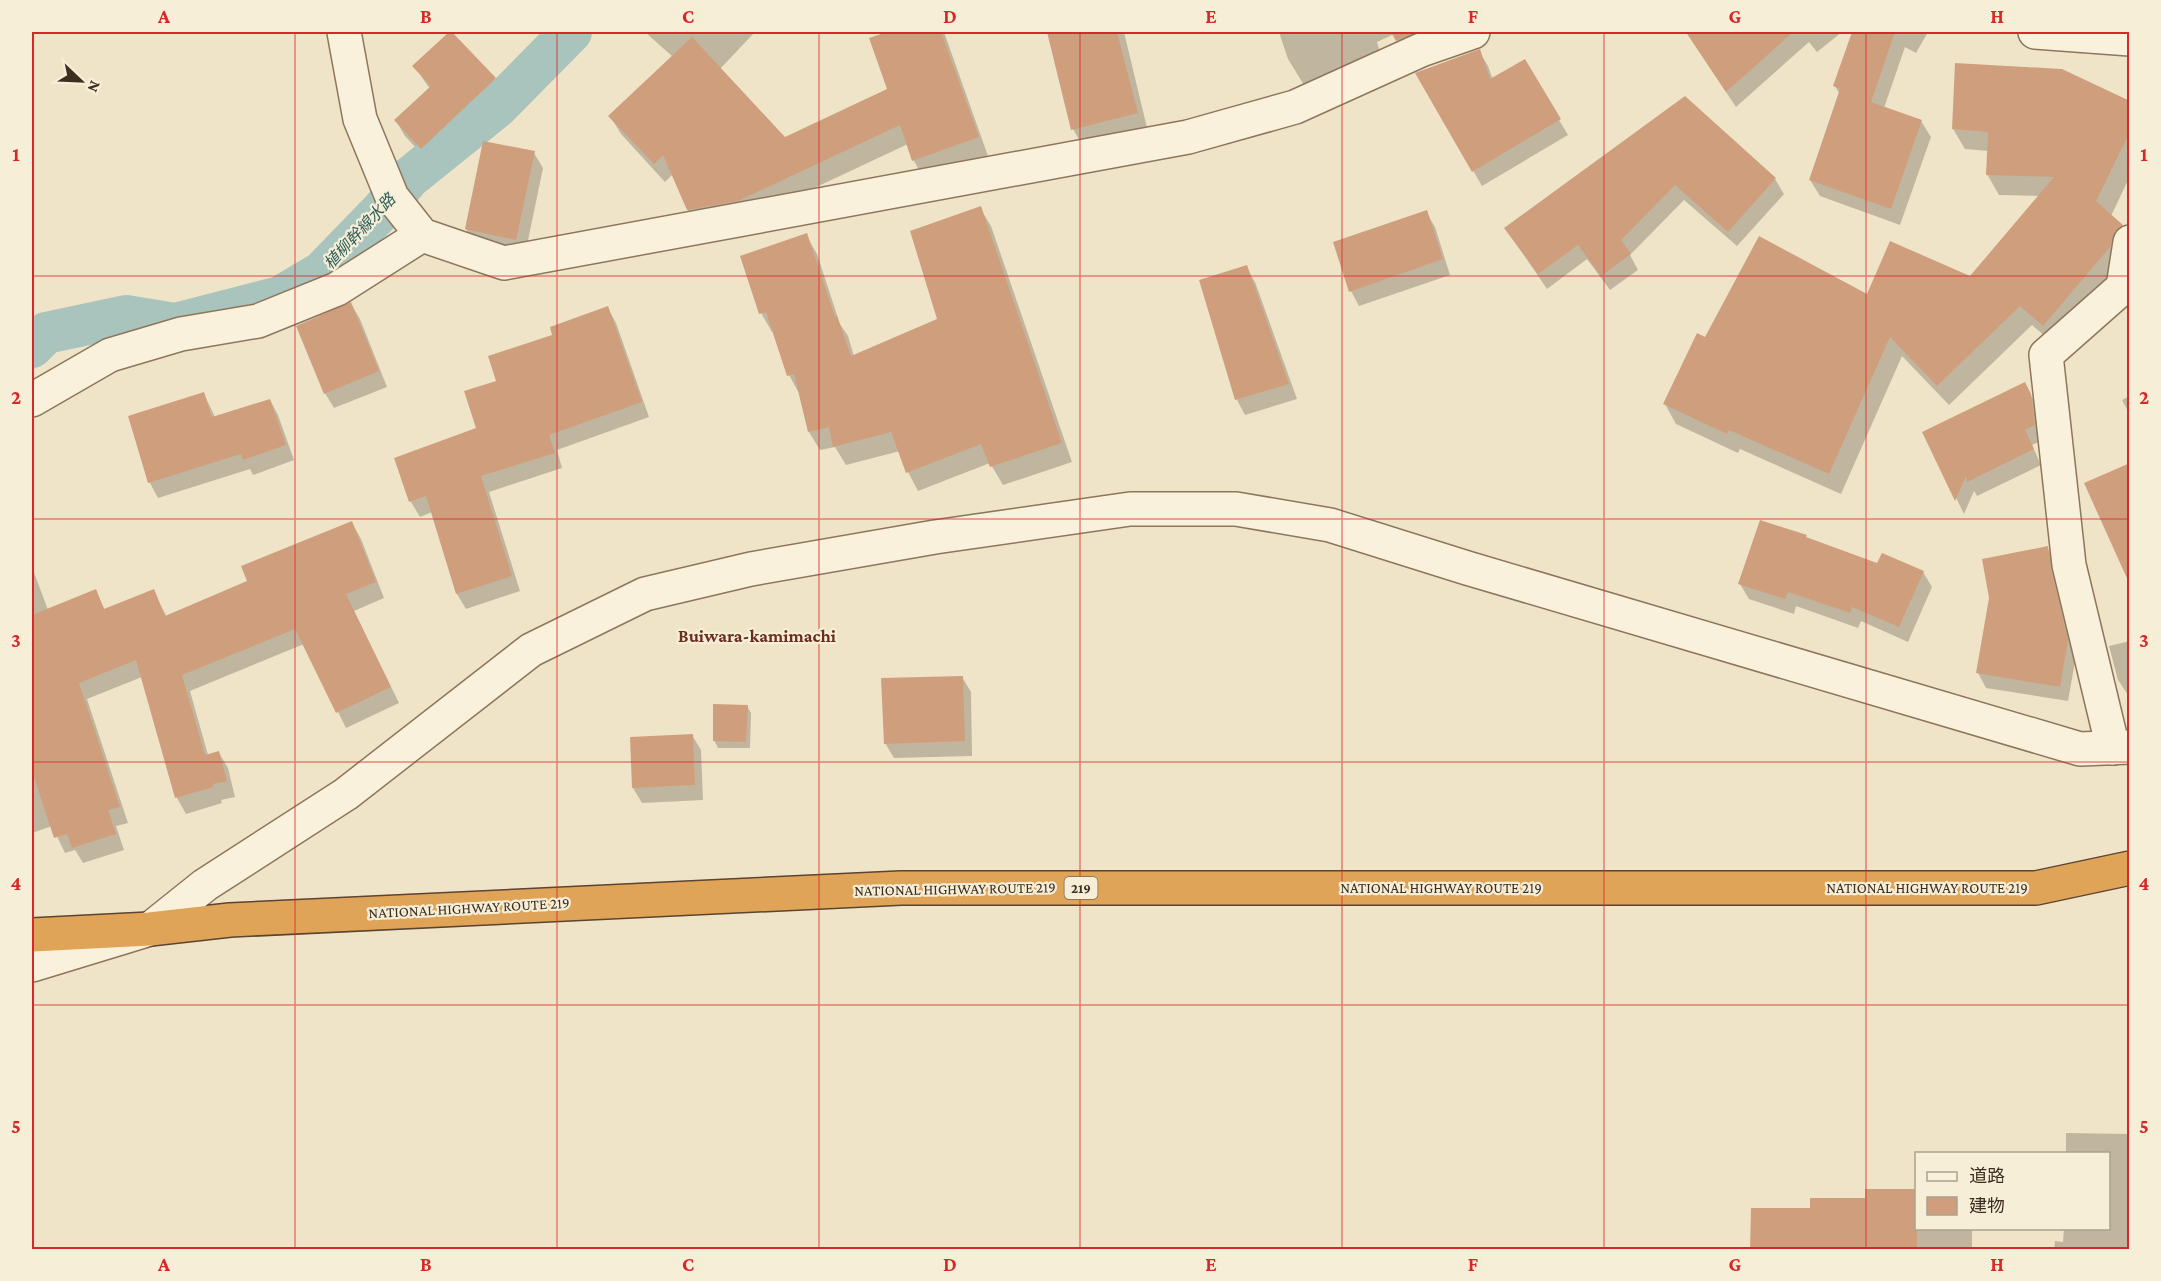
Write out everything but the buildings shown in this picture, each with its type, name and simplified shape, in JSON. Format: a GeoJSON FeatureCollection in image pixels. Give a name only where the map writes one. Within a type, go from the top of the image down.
{"type":"FeatureCollection","features":[{"type":"Feature","properties":{"kind":"highway","name":"NATIONAL HIGHWAY ROUTE 219"},"geometry":{"type":"LineString","coordinates":[[32,935],[150,929],[230,920],[901,888],[2036,888],[2130,868]]}},
{"type":"Feature","properties":{"kind":"street"},"geometry":{"type":"LineString","coordinates":[[344,32],[360,119],[392,197],[422,235],[504,263],[1188,137],[1295,107],[1421,50],[1473,32]]}},
{"type":"Feature","properties":{"kind":"street"},"geometry":{"type":"LineString","coordinates":[[2035,32],[2130,39]]}},
{"type":"Feature","properties":{"kind":"street"},"geometry":{"type":"LineString","coordinates":[[32,400],[110,355],[181,334],[258,321],[337,289],[422,235]]}},
{"type":"Feature","properties":{"kind":"street"},"geometry":{"type":"LineString","coordinates":[[32,965],[150,929],[205,885],[346,794],[531,650],[645,594],[751,569],[935,537],[1130,509],[1236,508],[1330,525],[1467,568],[2080,749],[2121,747],[2069,565],[2046,355],[2123,287],[2130,242]]}},
{"type":"Feature","properties":{"kind":"waterway","name":"植柳幹線水路"},"geometry":{"type":"LineString","coordinates":[[32,347],[46,333],[126,316],[175,324],[280,297],[322,272],[382,210],[409,178],[497,107],[571,32]]}},
{"type":"Feature","properties":{"kind":"district","name":"Buiwara-kamimachi"},"geometry":{"type":"Point","coordinates":[757,636]}}]}
